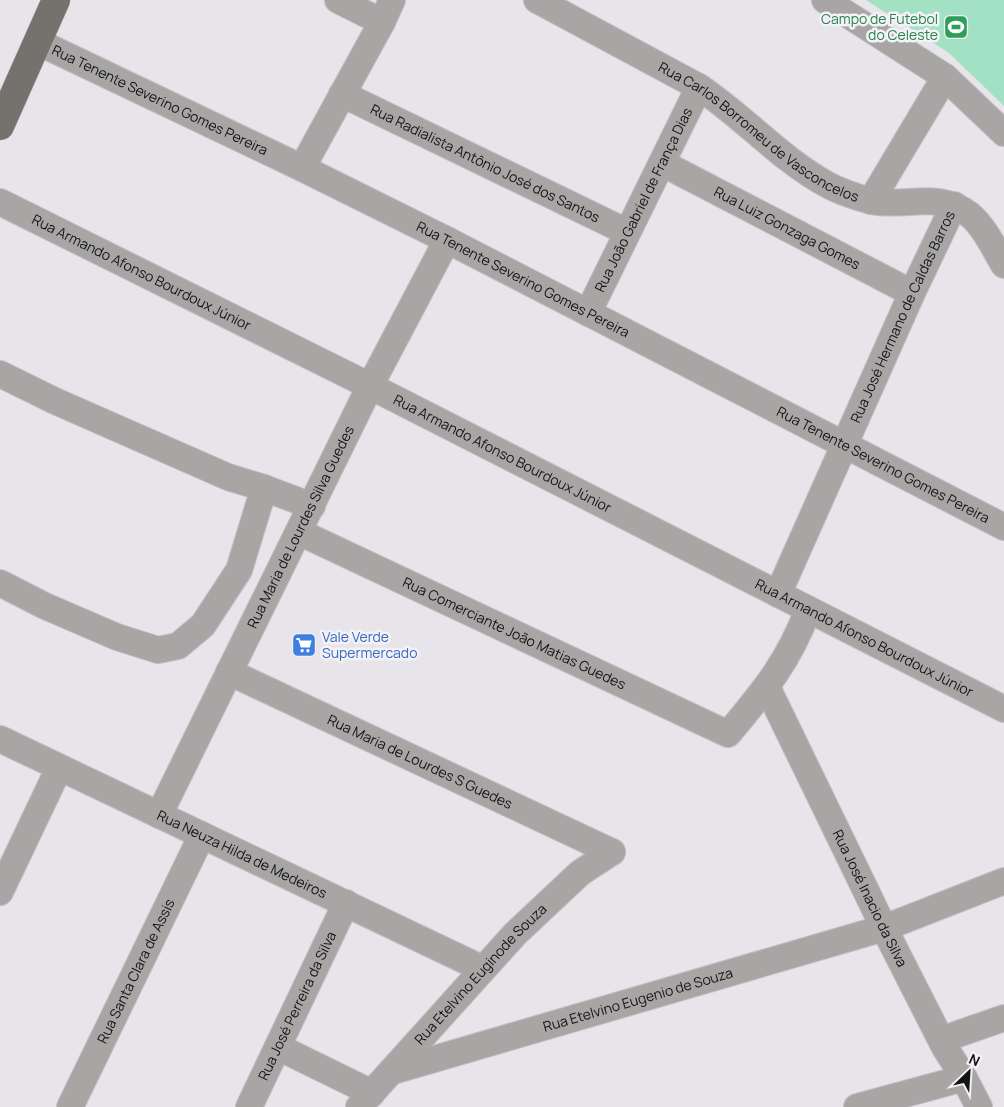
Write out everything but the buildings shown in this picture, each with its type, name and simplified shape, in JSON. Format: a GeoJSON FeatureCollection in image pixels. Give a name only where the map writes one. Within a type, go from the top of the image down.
{"type":"FeatureCollection","features":[{"type":"Feature","properties":{"kind":"main road"},"geometry":{"type":"LineString","coordinates":[[0,126],[7,96],[38,42],[56,0]]}},
{"type":"Feature","properties":{"kind":"street"},"geometry":{"type":"LineString","coordinates":[[302,168],[387,11],[338,0]]}},
{"type":"Feature","properties":{"kind":"street","name":"Rua Carlos Borromeu de Vasconcelos"},"geometry":{"type":"LineString","coordinates":[[537,0],[723,103],[799,168],[830,186],[871,201],[935,200],[954,205],[970,216],[985,233],[1004,265]]}},
{"type":"Feature","properties":{"kind":"street"},"geometry":{"type":"LineString","coordinates":[[825,0],[945,77],[1004,133]]}},
{"type":"Feature","properties":{"kind":"street","name":"Rua Tenente Severino Gomes Pereira"},"geometry":{"type":"LineString","coordinates":[[38,42],[302,168],[447,240],[1004,526]]}},
{"type":"Feature","properties":{"kind":"street"},"geometry":{"type":"LineString","coordinates":[[871,201],[945,77]]}},
{"type":"Feature","properties":{"kind":"street","name":"Rua João Gabriel de França Dias"},"geometry":{"type":"LineString","coordinates":[[588,312],[698,88]]}},
{"type":"Feature","properties":{"kind":"street","name":"Rua Radialista Antônio José dos Santos"},"geometry":{"type":"LineString","coordinates":[[342,94],[627,232]]}},
{"type":"Feature","properties":{"kind":"street","name":"Rua Luiz Gonzaga Gomes"},"geometry":{"type":"LineString","coordinates":[[662,162],[912,292]]}},
{"type":"Feature","properties":{"kind":"street","name":"Rua Armando Afonso Bourdoux Júnior"},"geometry":{"type":"LineString","coordinates":[[0,202],[370,386],[1004,709]]}},
{"type":"Feature","properties":{"kind":"street","name":"Rua José Hermano de Caldas Barros"},"geometry":{"type":"LineString","coordinates":[[778,594],[912,292],[954,205]]}},
{"type":"Feature","properties":{"kind":"street","name":"Rua Maria de Lourdes Silva Guedes"},"geometry":{"type":"LineString","coordinates":[[159,814],[370,386],[447,240]]}},
{"type":"Feature","properties":{"kind":"street"},"geometry":{"type":"LineString","coordinates":[[0,374],[55,401],[228,477],[312,506]]}},
{"type":"Feature","properties":{"kind":"street"},"geometry":{"type":"LineString","coordinates":[[0,583],[45,606],[117,637],[158,650],[178,646],[203,625],[239,570],[264,488]]}},
{"type":"Feature","properties":{"kind":"street","name":"Rua Comerciante João Matias Guedes"},"geometry":{"type":"LineString","coordinates":[[299,532],[728,734],[767,687]]}},
{"type":"Feature","properties":{"kind":"street"},"geometry":{"type":"LineString","coordinates":[[767,687],[785,660],[808,610]]}},
{"type":"Feature","properties":{"kind":"street","name":"Rua Maria de Lourdes S Guedes"},"geometry":{"type":"LineString","coordinates":[[229,672],[612,852]]}},
{"type":"Feature","properties":{"kind":"street","name":"Rua José Inacio da Silva"},"geometry":{"type":"LineString","coordinates":[[767,687],[884,928],[944,1046],[964,1078],[978,1107]]}},
{"type":"Feature","properties":{"kind":"street","name":"Rua Neuza Hilda de Medeiros"},"geometry":{"type":"LineString","coordinates":[[0,739],[482,969]]}},
{"type":"Feature","properties":{"kind":"street"},"geometry":{"type":"LineString","coordinates":[[0,892],[59,768]]}},
{"type":"Feature","properties":{"kind":"street","name":"Rua Santa Clara de Assis"},"geometry":{"type":"LineString","coordinates":[[70,1107],[202,835]]}},
{"type":"Feature","properties":{"kind":"street","name":"Rua Etelvino Euginode Souza"},"geometry":{"type":"LineString","coordinates":[[366,1100],[515,934],[580,873],[612,852]]}},
{"type":"Feature","properties":{"kind":"street","name":"Rua Etelvino Eugenio de Souza"},"geometry":{"type":"LineString","coordinates":[[393,1071],[884,928],[1004,881]]}},
{"type":"Feature","properties":{"kind":"street","name":"Rua José Perreira da Silva"},"geometry":{"type":"LineString","coordinates":[[249,1107],[346,903]]}},
{"type":"Feature","properties":{"kind":"street"},"geometry":{"type":"LineString","coordinates":[[956,1036],[1004,1018]]}},
{"type":"Feature","properties":{"kind":"street"},"geometry":{"type":"LineString","coordinates":[[278,1047],[366,1100]]}},
{"type":"Feature","properties":{"kind":"street"},"geometry":{"type":"LineString","coordinates":[[857,1107],[964,1078]]}},
{"type":"Feature","properties":{"kind":"green space","name":"Campo de Futebol do Celeste"},"geometry":{"type":"Polygon","coordinates":[[[866,0],[1004,0],[1004,106],[949,53],[866,0]]]}},
{"type":"Feature","properties":{"kind":"place","name":"Campo de Futebol do Celeste"},"geometry":{"type":"Point","coordinates":[956,27]}},
{"type":"Feature","properties":{"kind":"place","name":"Vale Verde Supermercado"},"geometry":{"type":"Point","coordinates":[304,645]}}]}
